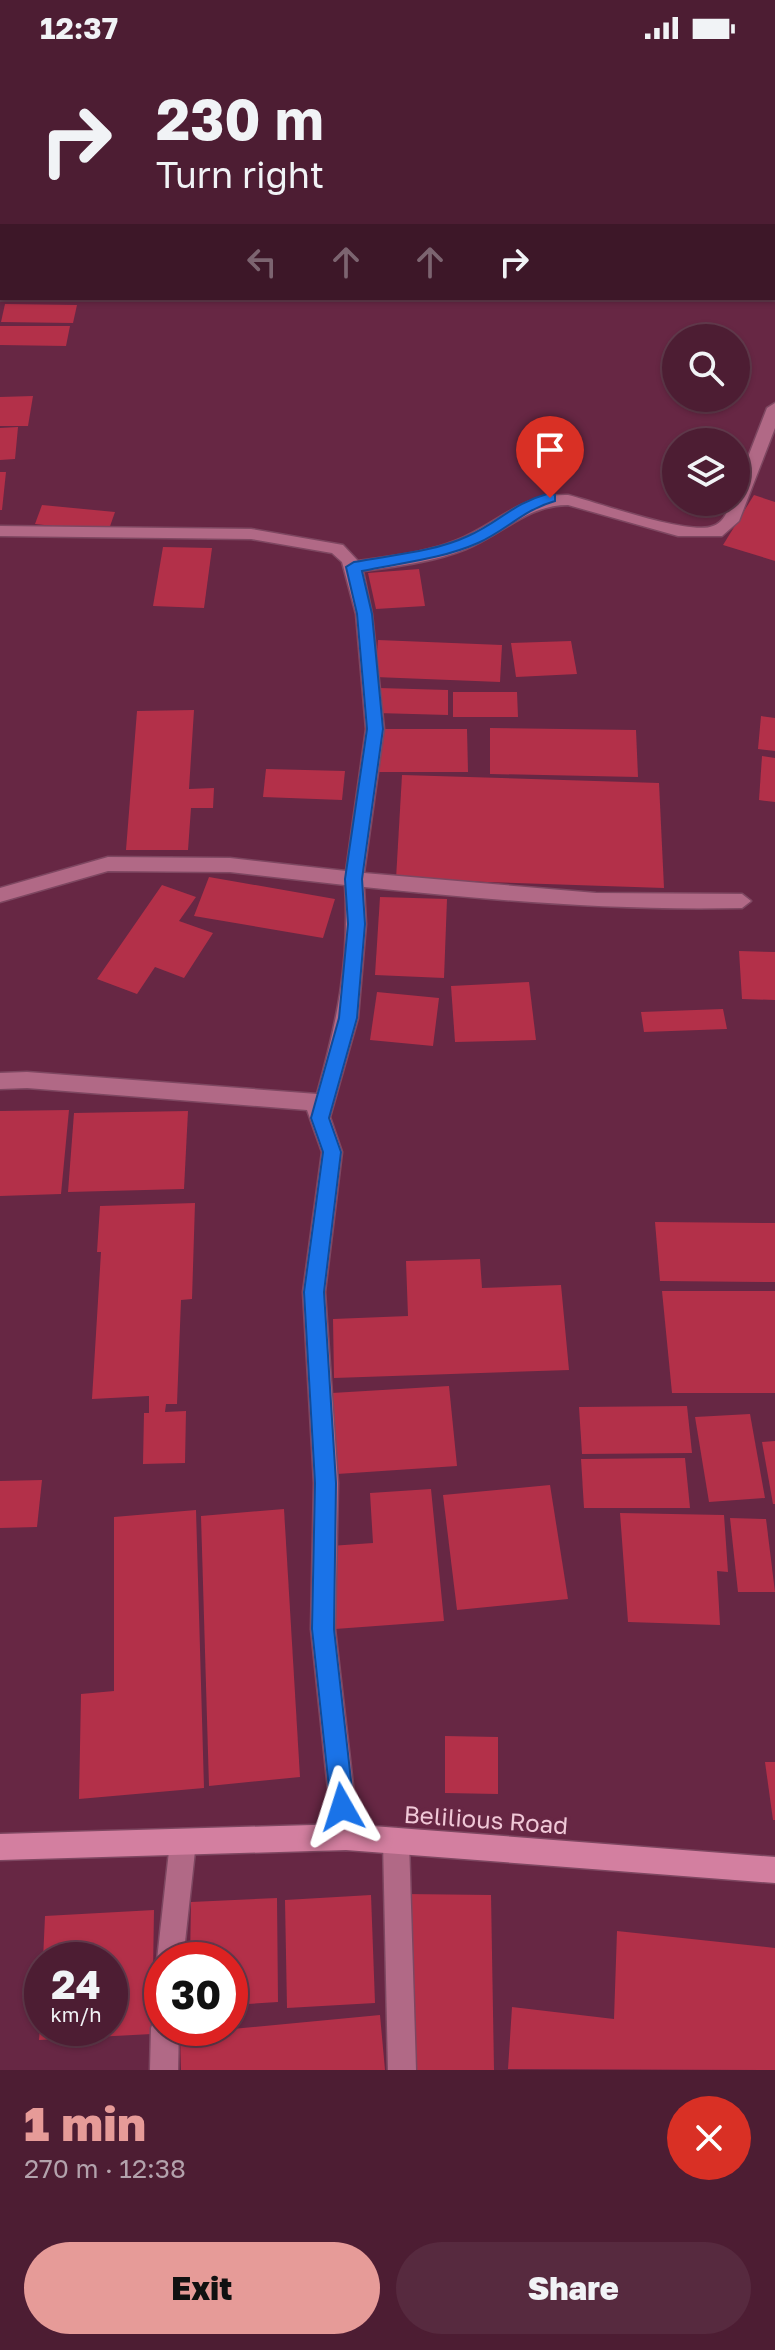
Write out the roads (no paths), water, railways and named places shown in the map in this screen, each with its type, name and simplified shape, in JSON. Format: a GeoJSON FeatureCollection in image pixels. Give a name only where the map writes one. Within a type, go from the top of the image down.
{"type":"FeatureCollection","features":[{"type":"Feature","properties":{"kind":"main road","name":"Belilious Road"},"geometry":{"type":"LineString","coordinates":[[0,1847],[346,1837],[775,1870]]}},
{"type":"Feature","properties":{"kind":"street"},"geometry":{"type":"LineString","coordinates":[[354,567],[429,553],[474,539],[512,513],[550,498],[568,500],[678,531],[716,532],[731,521],[775,408]]}},
{"type":"Feature","properties":{"kind":"street"},"geometry":{"type":"LineString","coordinates":[[0,531],[251,534],[337,549],[354,567],[364,614],[375,729],[354,879],[357,924],[348,1018],[320,1118]]}},
{"type":"Feature","properties":{"kind":"street"},"geometry":{"type":"LineString","coordinates":[[0,895],[108,864],[230,865],[553,898],[682,903],[742,901]]}},
{"type":"Feature","properties":{"kind":"street"},"geometry":{"type":"LineString","coordinates":[[0,1081],[27,1080],[315,1102],[332,1152],[314,1292],[326,1483],[323,1629],[346,1837]]}},
{"type":"Feature","properties":{"kind":"street"},"geometry":{"type":"LineString","coordinates":[[396,1841],[402,2070]]}},
{"type":"Feature","properties":{"kind":"street"},"geometry":{"type":"LineString","coordinates":[[172,1942],[183,1842]]}},
{"type":"Feature","properties":{"kind":"street"},"geometry":{"type":"LineString","coordinates":[[164,2070],[165,2046]]}}]}
